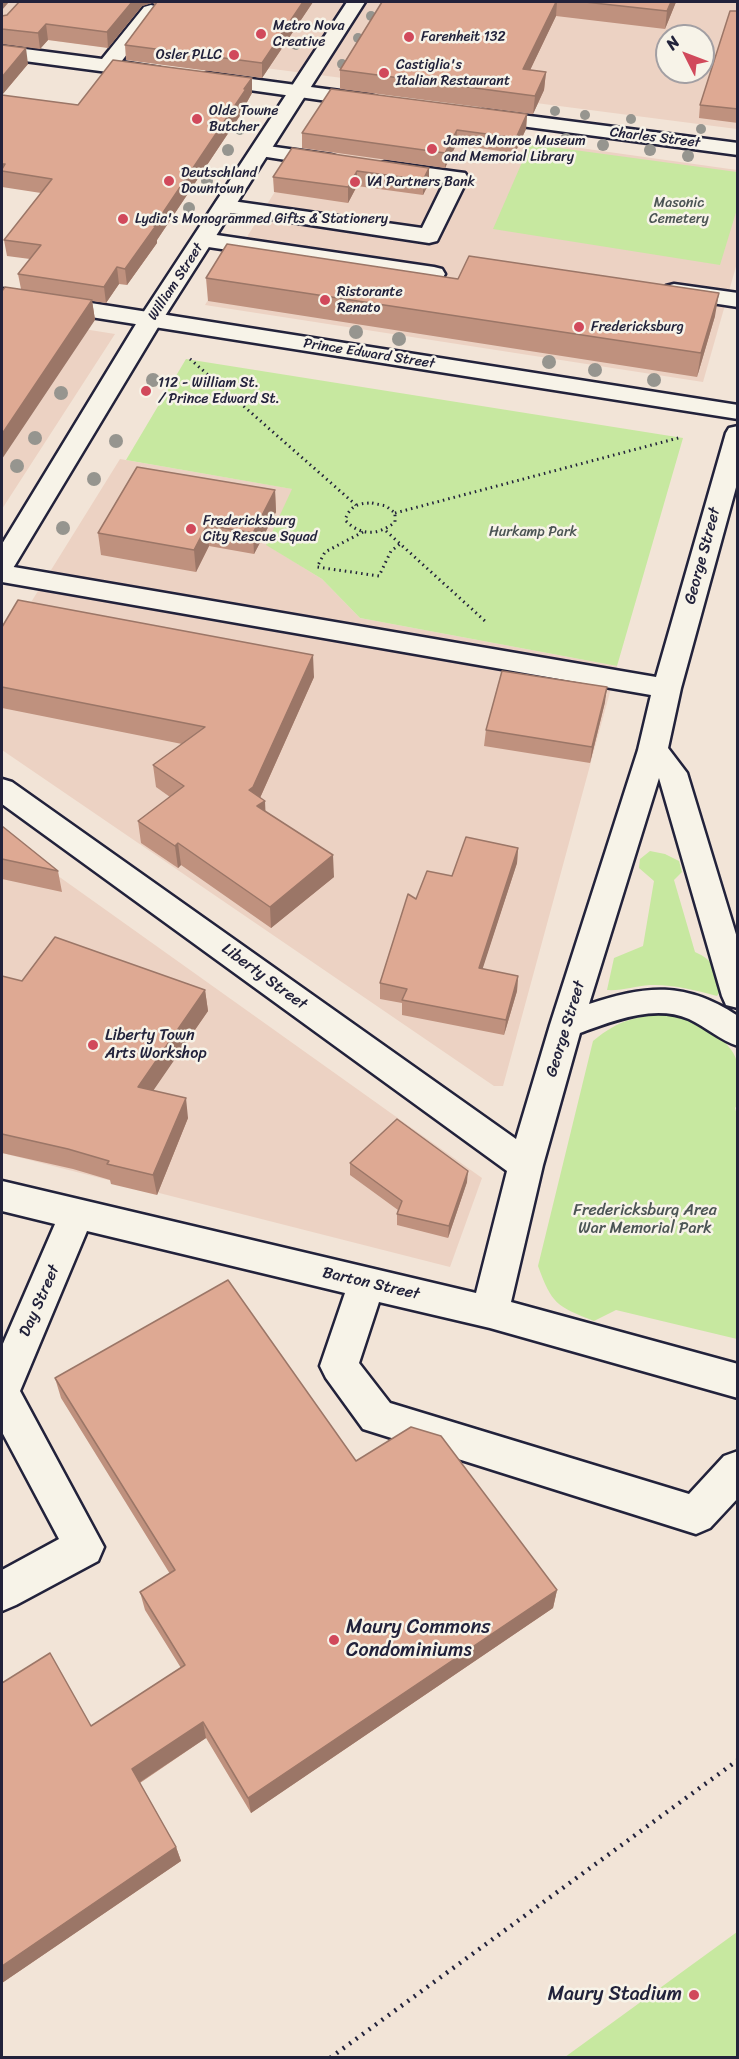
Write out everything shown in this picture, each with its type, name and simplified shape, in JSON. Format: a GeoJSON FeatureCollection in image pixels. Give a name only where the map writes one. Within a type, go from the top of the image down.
{"type":"FeatureCollection","features":[{"type":"Feature","properties":{"kind":"street","name":"William Street"},"geometry":{"type":"LineString","coordinates":[[2,565],[152,320],[356,2]]}},
{"type":"Feature","properties":{"kind":"street"},"geometry":{"type":"LineString","coordinates":[[107,66],[151,10]]}},
{"type":"Feature","properties":{"kind":"street"},"geometry":{"type":"LineString","coordinates":[[2,52],[386,103]]}},
{"type":"Feature","properties":{"kind":"street","name":"Charles Street"},"geometry":{"type":"LineString","coordinates":[[468,114],[738,149]]}},
{"type":"Feature","properties":{"kind":"street"},"geometry":{"type":"LineString","coordinates":[[225,206],[429,236],[457,178],[261,151]]}},
{"type":"Feature","properties":{"kind":"street"},"geometry":{"type":"LineString","coordinates":[[203,240],[434,274]]}},
{"type":"Feature","properties":{"kind":"street"},"geometry":{"type":"LineString","coordinates":[[652,288],[738,300]]}},
{"type":"Feature","properties":{"kind":"street","name":"Prince Edward Street"},"geometry":{"type":"LineString","coordinates":[[2,296],[738,412]]}},
{"type":"Feature","properties":{"kind":"street","name":"George Street"},"geometry":{"type":"LineString","coordinates":[[490,1312],[526,1165],[566,1026],[653,750],[667,688],[738,433]]}},
{"type":"Feature","properties":{"kind":"street"},"geometry":{"type":"LineString","coordinates":[[2,573],[667,688]]}},
{"type":"Feature","properties":{"kind":"street"},"geometry":{"type":"LineString","coordinates":[[653,750],[672,773],[738,996]]}},
{"type":"Feature","properties":{"kind":"street","name":"Liberty Street"},"geometry":{"type":"LineString","coordinates":[[2,789],[526,1165]]}},
{"type":"Feature","properties":{"kind":"street"},"geometry":{"type":"LineString","coordinates":[[566,1026],[625,1004],[656,999],[678,1002],[702,1010],[720,1019],[738,1033]]}},
{"type":"Feature","properties":{"kind":"street","name":"Barton Street"},"geometry":{"type":"LineString","coordinates":[[2,1196],[490,1312],[738,1381]]}},
{"type":"Feature","properties":{"kind":"street","name":"Day Street"},"geometry":{"type":"LineString","coordinates":[[2,1388],[77,1214]]}},
{"type":"Feature","properties":{"kind":"street"},"geometry":{"type":"LineString","coordinates":[[367,1283],[339,1366],[377,1417],[696,1515],[738,1469]]}},
{"type":"Feature","properties":{"kind":"street"},"geometry":{"type":"LineString","coordinates":[[2,1395],[84,1547],[2,1591]]}},
{"type":"Feature","properties":{"kind":"path"},"geometry":{"type":"LineString","coordinates":[[190,358],[356,505]]}},
{"type":"Feature","properties":{"kind":"path"},"geometry":{"type":"LineString","coordinates":[[395,513],[686,436]]}},
{"type":"Feature","properties":{"kind":"path"},"geometry":{"type":"LineString","coordinates":[[370,501],[386,504],[395,513],[395,522],[386,531],[369,534],[352,529],[345,520],[349,510],[356,505],[370,501]]}},
{"type":"Feature","properties":{"kind":"path"},"geometry":{"type":"LineString","coordinates":[[386,531],[534,665]]}},
{"type":"Feature","properties":{"kind":"path"},"geometry":{"type":"LineString","coordinates":[[363,532],[325,552],[317,567],[379,576],[391,551],[400,544]]}},
{"type":"Feature","properties":{"kind":"path"},"geometry":{"type":"LineString","coordinates":[[330,2058],[738,1760]]}},
{"type":"Feature","properties":{"kind":"shaded area"},"geometry":{"type":"Polygon","coordinates":[[[2,2],[737,2],[737,129],[2,34],[2,2]]]}},
{"type":"Feature","properties":{"kind":"shaded area"},"geometry":{"type":"Polygon","coordinates":[[[324,112],[737,170],[737,263],[703,382],[205,305],[324,112]]]}},
{"type":"Feature","properties":{"kind":"shaded area"},"geometry":{"type":"Polygon","coordinates":[[[2,316],[115,334],[2,509],[2,316]]]}},
{"type":"Feature","properties":{"kind":"shaded area"},"geometry":{"type":"Polygon","coordinates":[[[120,459],[293,489],[267,545],[322,579],[360,618],[617,666],[503,1086],[494,1086],[2,750],[2,649],[120,459]]]}},
{"type":"Feature","properties":{"kind":"shaded area"},"geometry":{"type":"Polygon","coordinates":[[[2,836],[482,1178],[450,1267],[2,1153],[2,836]]]}},
{"type":"Feature","properties":{"kind":"green space","name":"Masonic Cemetery"},"geometry":{"type":"Polygon","coordinates":[[[530,144],[737,172],[737,209],[720,265],[493,229],[530,144]]]}},
{"type":"Feature","properties":{"kind":"green space","name":"Hurkamp Park"},"geometry":{"type":"Polygon","coordinates":[[[186,359],[683,438],[617,666],[360,618],[322,579],[266,545],[292,489],[126,460],[186,359]]]}},
{"type":"Feature","properties":{"kind":"green space"},"geometry":{"type":"Polygon","coordinates":[[[650,851],[665,854],[679,861],[682,872],[674,880],[695,952],[707,959],[715,971],[721,990],[717,996],[684,988],[658,985],[607,990],[614,958],[643,946],[654,881],[639,868],[640,859],[650,851]]]}},
{"type":"Feature","properties":{"kind":"green space","name":"Fredericksburg Area War Memorial Park"},"geometry":{"type":"Polygon","coordinates":[[[672,1013],[701,1025],[720,1038],[733,1053],[737,1062],[737,1105],[735,1108],[738,1118],[737,1339],[616,1310],[594,1321],[557,1302],[547,1289],[538,1266],[593,1041],[621,1023],[672,1013]]]}},
{"type":"Feature","properties":{"kind":"green space","name":"Maury Stadium"},"geometry":{"type":"Polygon","coordinates":[[[737,1932],[737,2057],[565,2057],[737,1932]]]}},
{"type":"Feature","properties":{"kind":"building"},"geometry":{"type":"Polygon","coordinates":[[[19,2],[132,2],[107,32],[46,24],[38,33],[2,29],[2,16],[7,15],[19,2]]]}},
{"type":"Feature","properties":{"kind":"building"},"geometry":{"type":"Polygon","coordinates":[[[157,2],[303,2],[262,63],[125,45],[157,2]]]}},
{"type":"Feature","properties":{"kind":"building"},"geometry":{"type":"Polygon","coordinates":[[[382,2],[556,2],[523,69],[546,72],[535,96],[340,70],[382,2]]]}},
{"type":"Feature","properties":{"kind":"building"},"geometry":{"type":"Polygon","coordinates":[[[585,2],[671,2],[667,11],[585,2]]]}},
{"type":"Feature","properties":{"kind":"building"},"geometry":{"type":"Polygon","coordinates":[[[730,11],[738,11],[738,109],[700,105],[707,84],[715,84],[715,58],[730,11]]]}},
{"type":"Feature","properties":{"kind":"building"},"geometry":{"type":"Polygon","coordinates":[[[2,45],[26,48],[2,77],[2,45]]]}},
{"type":"Feature","properties":{"kind":"building"},"geometry":{"type":"Polygon","coordinates":[[[113,60],[252,78],[155,227],[125,269],[117,267],[104,287],[18,274],[41,245],[4,240],[52,179],[2,171],[5,164],[2,164],[2,95],[78,105],[113,60]]]}},
{"type":"Feature","properties":{"kind":"building"},"geometry":{"type":"Polygon","coordinates":[[[331,89],[527,114],[516,138],[457,130],[445,153],[302,133],[331,89]]]}},
{"type":"Feature","properties":{"kind":"building"},"geometry":{"type":"Polygon","coordinates":[[[292,148],[429,168],[423,180],[357,171],[348,187],[273,177],[292,148]]]}},
{"type":"Feature","properties":{"kind":"building"},"geometry":{"type":"Polygon","coordinates":[[[227,244],[458,279],[469,256],[719,293],[701,353],[206,278],[227,244]]]}},
{"type":"Feature","properties":{"kind":"building"},"geometry":{"type":"Polygon","coordinates":[[[5,287],[92,300],[2,434],[2,291],[5,287]]]}},
{"type":"Feature","properties":{"kind":"building"},"geometry":{"type":"Polygon","coordinates":[[[137,467],[275,490],[253,533],[207,525],[194,550],[98,533],[137,467]]]}},
{"type":"Feature","properties":{"kind":"building"},"geometry":{"type":"Polygon","coordinates":[[[18,600],[313,655],[253,787],[249,790],[265,801],[257,806],[333,855],[270,907],[178,843],[175,846],[138,821],[184,786],[153,765],[205,727],[2,687],[2,627],[18,600]]]}},
{"type":"Feature","properties":{"kind":"building"},"geometry":{"type":"Polygon","coordinates":[[[502,671],[607,687],[592,747],[486,730],[502,671]]]}},
{"type":"Feature","properties":{"kind":"building"},"geometry":{"type":"Polygon","coordinates":[[[2,826],[58,871],[2,859],[2,826]]]}},
{"type":"Feature","properties":{"kind":"building"},"geometry":{"type":"Polygon","coordinates":[[[466,837],[518,848],[479,968],[518,976],[506,1020],[402,1000],[407,989],[380,983],[408,894],[416,899],[427,871],[452,876],[466,837]]]}},
{"type":"Feature","properties":{"kind":"building","name":"Liberty Town Arts Workshop"},"geometry":{"type":"Polygon","coordinates":[[[55,937],[205,990],[138,1087],[186,1098],[153,1175],[107,1164],[109,1161],[68,1149],[2,1134],[2,976],[22,981],[55,937]]]}},
{"type":"Feature","properties":{"kind":"building"},"geometry":{"type":"Polygon","coordinates":[[[397,1119],[468,1171],[449,1226],[397,1214],[402,1201],[350,1163],[397,1119]]]}},
{"type":"Feature","properties":{"kind":"building","name":"Maury Commons Condominiums"},"geometry":{"type":"Polygon","coordinates":[[[228,1280],[356,1461],[411,1427],[441,1436],[557,1590],[248,1798],[203,1722],[132,1769],[176,1847],[2,1966],[2,1683],[50,1653],[91,1726],[185,1665],[140,1592],[175,1570],[55,1378],[228,1280]]]}},
{"type":"Feature","properties":{"kind":"place","name":"Metro Nova Creative"},"geometry":{"type":"Point","coordinates":[261,34]}},
{"type":"Feature","properties":{"kind":"place","name":"Farenheit 132"},"geometry":{"type":"Point","coordinates":[409,37]}},
{"type":"Feature","properties":{"kind":"place","name":"Osler PLLC"},"geometry":{"type":"Point","coordinates":[234,55]}},
{"type":"Feature","properties":{"kind":"place","name":"Castiglia's Italian Restaurant"},"geometry":{"type":"Point","coordinates":[384,73]}},
{"type":"Feature","properties":{"kind":"place","name":"Olde Towne Butcher"},"geometry":{"type":"Point","coordinates":[197,119]}},
{"type":"Feature","properties":{"kind":"place","name":"James Monroe Museum and Memorial Library"},"geometry":{"type":"Point","coordinates":[432,149]}},
{"type":"Feature","properties":{"kind":"place","name":"Deutschland Downtown"},"geometry":{"type":"Point","coordinates":[169,181]}},
{"type":"Feature","properties":{"kind":"place","name":"VA Partners Bank"},"geometry":{"type":"Point","coordinates":[355,182]}},
{"type":"Feature","properties":{"kind":"place","name":"Lydia's Monogrammed Gifts & Stationery"},"geometry":{"type":"Point","coordinates":[123,219]}},
{"type":"Feature","properties":{"kind":"place","name":"Ristorante Renato"},"geometry":{"type":"Point","coordinates":[325,300]}},
{"type":"Feature","properties":{"kind":"place","name":"Fredericksburg"},"geometry":{"type":"Point","coordinates":[579,327]}},
{"type":"Feature","properties":{"kind":"place","name":"112 - William St. / Prince Edward St."},"geometry":{"type":"Point","coordinates":[146,391]}},
{"type":"Feature","properties":{"kind":"place","name":"Fredericksburg City Rescue Squad"},"geometry":{"type":"Point","coordinates":[191,529]}},
{"type":"Feature","properties":{"kind":"place","name":"Liberty Town Arts Workshop"},"geometry":{"type":"Point","coordinates":[93,1045]}},
{"type":"Feature","properties":{"kind":"place","name":"Maury Commons Condominiums"},"geometry":{"type":"Point","coordinates":[334,1640]}},
{"type":"Feature","properties":{"kind":"place","name":"Maury Stadium"},"geometry":{"type":"Point","coordinates":[694,1995]}}]}
